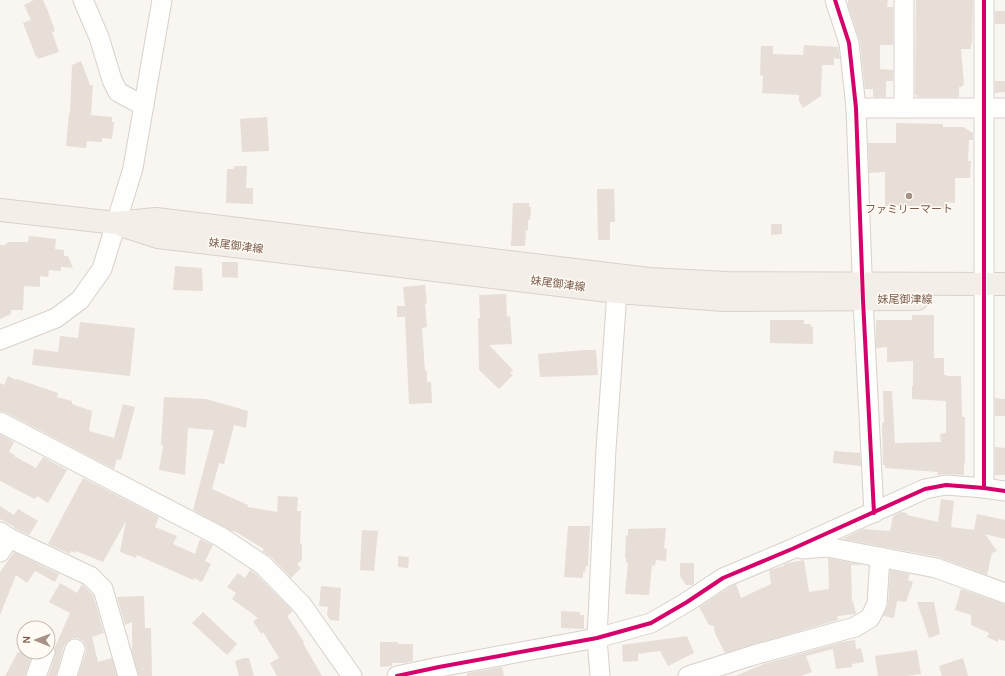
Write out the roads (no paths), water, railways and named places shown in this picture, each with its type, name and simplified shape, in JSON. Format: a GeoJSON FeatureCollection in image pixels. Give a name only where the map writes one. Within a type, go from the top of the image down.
{"type":"FeatureCollection","features":[{"type":"Feature","properties":{"kind":"main road","name":"妹尾御津線"},"geometry":{"type":"LineString","coordinates":[[0,210],[116,223],[156,219],[618,284],[649,279],[863,292],[983,292],[1005,299]]}},
{"type":"Feature","properties":{"kind":"main road","name":"妹尾御津線"},"geometry":{"type":"LineString","coordinates":[[983,292],[1005,284]]}},
{"type":"Feature","properties":{"kind":"street"},"geometry":{"type":"LineString","coordinates":[[83,0],[99,38],[112,80],[118,92],[144,106]]}},
{"type":"Feature","properties":{"kind":"street"},"geometry":{"type":"LineString","coordinates":[[0,340],[56,318],[80,300],[102,269],[133,168],[162,0]]}},
{"type":"Feature","properties":{"kind":"street"},"geometry":{"type":"LineString","coordinates":[[835,0],[849,43],[856,108],[874,513]]}},
{"type":"Feature","properties":{"kind":"street"},"geometry":{"type":"LineString","coordinates":[[904,0],[904,108]]}},
{"type":"Feature","properties":{"kind":"street"},"geometry":{"type":"LineString","coordinates":[[984,0],[984,488]]}},
{"type":"Feature","properties":{"kind":"street"},"geometry":{"type":"LineString","coordinates":[[856,108],[1005,108]]}},
{"type":"Feature","properties":{"kind":"street"},"geometry":{"type":"LineString","coordinates":[[600,676],[597,638],[606,449],[618,284]]}},
{"type":"Feature","properties":{"kind":"street"},"geometry":{"type":"LineString","coordinates":[[0,422],[220,537],[263,565],[302,605],[352,676]]}},
{"type":"Feature","properties":{"kind":"street"},"geometry":{"type":"LineString","coordinates":[[397,676],[440,671],[597,638],[651,623],[687,602],[723,578],[874,513],[925,489],[946,485],[1005,491]]}},
{"type":"Feature","properties":{"kind":"street"},"geometry":{"type":"LineString","coordinates":[[3,541],[90,576],[103,589],[128,676]]}},
{"type":"Feature","properties":{"kind":"street"},"geometry":{"type":"LineString","coordinates":[[792,549],[827,548],[936,568],[1005,593]]}},
{"type":"Feature","properties":{"kind":"street"},"geometry":{"type":"LineString","coordinates":[[688,676],[754,655],[855,627],[870,618],[877,604],[880,557]]}},
{"type":"Feature","properties":{"kind":"street"},"geometry":{"type":"LineString","coordinates":[[67,676],[75,650]]}},
{"type":"Feature","properties":{"kind":"street"},"geometry":{"type":"LineString","coordinates":[[36,676],[42,660]]}},
{"type":"Feature","properties":{"kind":"place","name":"ファミリーマート"},"geometry":{"type":"Point","coordinates":[909,196]}}]}
